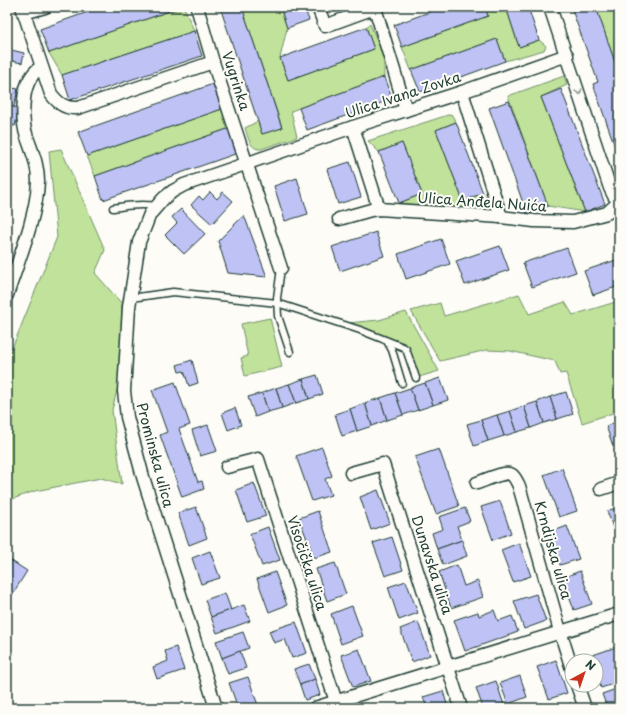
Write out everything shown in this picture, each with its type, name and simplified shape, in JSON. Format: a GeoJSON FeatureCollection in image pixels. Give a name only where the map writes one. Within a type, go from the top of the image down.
{"type":"FeatureCollection","features":[{"type":"Feature","properties":{"kind":"street"},"geometry":{"type":"LineString","coordinates":[[45,7],[23,10],[51,94],[65,107],[78,108],[213,62]]}},
{"type":"Feature","properties":{"kind":"street","name":"Vugrinka"},"geometry":{"type":"LineString","coordinates":[[197,7],[213,62],[248,164]]}},
{"type":"Feature","properties":{"kind":"street"},"geometry":{"type":"LineString","coordinates":[[318,7],[325,26],[376,7],[406,110]]}},
{"type":"Feature","properties":{"kind":"street"},"geometry":{"type":"LineString","coordinates":[[550,7],[610,188],[614,196],[619,201]]}},
{"type":"Feature","properties":{"kind":"street","name":"Ulica Ivana Zovka"},"geometry":{"type":"LineString","coordinates":[[157,206],[173,191],[184,185],[353,127],[462,92],[567,55]]}},
{"type":"Feature","properties":{"kind":"street"},"geometry":{"type":"LineString","coordinates":[[7,296],[37,200],[38,179],[35,158],[26,136],[24,121],[25,89],[30,77],[41,67]]}},
{"type":"Feature","properties":{"kind":"street"},"geometry":{"type":"LineString","coordinates":[[462,92],[501,217]]}},
{"type":"Feature","properties":{"kind":"street"},"geometry":{"type":"LineString","coordinates":[[353,127],[379,209]]}},
{"type":"Feature","properties":{"kind":"street"},"geometry":{"type":"LineString","coordinates":[[248,164],[281,268]]}},
{"type":"Feature","properties":{"kind":"street","name":"Ulica Anđela Nuića"},"geometry":{"type":"LineString","coordinates":[[338,219],[379,209],[501,217],[534,221],[573,222],[607,213],[619,201]]}},
{"type":"Feature","properties":{"kind":"street","name":"Prominska ulica"},"geometry":{"type":"LineString","coordinates":[[157,206],[150,214],[139,242],[131,298],[124,391],[127,417],[144,477],[216,708]]}},
{"type":"Feature","properties":{"kind":"street","name":"Visočička ulica"},"geometry":{"type":"LineString","coordinates":[[226,466],[258,459],[337,705]]}},
{"type":"Feature","properties":{"kind":"street","name":"Dunavska ulica"},"geometry":{"type":"LineString","coordinates":[[351,473],[383,464],[461,708]]}},
{"type":"Feature","properties":{"kind":"street","name":"Krndijska ulica"},"geometry":{"type":"LineString","coordinates":[[477,483],[508,473],[512,475],[519,486],[567,653]]}},
{"type":"Feature","properties":{"kind":"street"},"geometry":{"type":"LineString","coordinates":[[602,488],[619,483]]}},
{"type":"Feature","properties":{"kind":"street"},"geometry":{"type":"LineString","coordinates":[[315,708],[337,705],[448,667],[619,614]]}},
{"type":"Feature","properties":{"kind":"street"},"geometry":{"type":"LineString","coordinates":[[580,693],[585,708]]}},
{"type":"Feature","properties":{"kind":"lane"},"geometry":{"type":"LineString","coordinates":[[113,208],[144,204],[157,206]]}},
{"type":"Feature","properties":{"kind":"lane"},"geometry":{"type":"LineString","coordinates":[[281,268],[277,303],[278,316],[290,352]]}},
{"type":"Feature","properties":{"kind":"lane"},"geometry":{"type":"LineString","coordinates":[[131,298],[173,292],[277,303],[387,340],[406,349],[416,378]]}},
{"type":"Feature","properties":{"kind":"lane"},"geometry":{"type":"LineString","coordinates":[[387,340],[392,350],[402,383]]}},
{"type":"Feature","properties":{"kind":"green space"},"geometry":{"type":"Polygon","coordinates":[[[184,7],[194,31],[62,75],[49,53],[184,7]]]}},
{"type":"Feature","properties":{"kind":"green space"},"geometry":{"type":"Polygon","coordinates":[[[242,7],[280,7],[287,28],[280,58],[288,80],[374,49],[366,27],[370,24],[384,57],[384,77],[291,111],[297,137],[257,149],[248,139],[245,128],[258,121],[262,134],[282,127],[242,7]]]}},
{"type":"Feature","properties":{"kind":"green space"},"geometry":{"type":"Polygon","coordinates":[[[485,7],[506,7],[519,47],[539,40],[546,46],[544,50],[505,61],[497,39],[411,70],[402,47],[488,16],[485,7]]]}},
{"type":"Feature","properties":{"kind":"green space"},"geometry":{"type":"Polygon","coordinates":[[[596,7],[619,7],[619,74],[596,7]]]}},
{"type":"Feature","properties":{"kind":"green space"},"geometry":{"type":"Polygon","coordinates":[[[564,76],[567,85],[541,97],[585,212],[548,206],[508,96],[564,76]]]}},
{"type":"Feature","properties":{"kind":"green space"},"geometry":{"type":"Polygon","coordinates":[[[222,109],[230,128],[95,176],[87,156],[222,109]]]}},
{"type":"Feature","properties":{"kind":"green space"},"geometry":{"type":"Polygon","coordinates":[[[451,114],[456,122],[436,130],[463,201],[483,193],[488,203],[481,209],[458,210],[399,203],[422,194],[402,143],[379,152],[368,141],[451,114]]]}},
{"type":"Feature","properties":{"kind":"green space"},"geometry":{"type":"Polygon","coordinates":[[[61,149],[105,250],[95,273],[122,304],[122,371],[112,410],[122,484],[101,478],[35,491],[7,501],[7,355],[13,346],[57,237],[49,151],[61,149]]]}},
{"type":"Feature","properties":{"kind":"green space"},"geometry":{"type":"Polygon","coordinates":[[[519,294],[529,314],[565,302],[573,315],[619,301],[619,411],[582,423],[566,373],[560,374],[555,361],[510,351],[487,350],[440,361],[411,311],[440,303],[444,316],[519,294]]]}},
{"type":"Feature","properties":{"kind":"green space"},"geometry":{"type":"Polygon","coordinates":[[[406,312],[439,371],[419,377],[407,346],[348,323],[379,320],[406,312]]]}},
{"type":"Feature","properties":{"kind":"green space"},"geometry":{"type":"Polygon","coordinates":[[[270,318],[282,367],[245,376],[241,358],[248,356],[241,324],[270,318]]]}},
{"type":"Feature","properties":{"kind":"building"},"geometry":{"type":"Polygon","coordinates":[[[102,7],[181,7],[49,53],[40,29],[102,7]]]}},
{"type":"Feature","properties":{"kind":"building"},"geometry":{"type":"Polygon","coordinates":[[[220,7],[242,7],[282,128],[262,134],[220,7]]]}},
{"type":"Feature","properties":{"kind":"building"},"geometry":{"type":"Polygon","coordinates":[[[280,7],[304,7],[309,20],[287,28],[280,7]]]}},
{"type":"Feature","properties":{"kind":"building"},"geometry":{"type":"Polygon","coordinates":[[[443,7],[485,7],[488,16],[402,47],[394,25],[443,7]]]}},
{"type":"Feature","properties":{"kind":"building"},"geometry":{"type":"Polygon","coordinates":[[[506,7],[528,7],[539,40],[519,47],[506,7]]]}},
{"type":"Feature","properties":{"kind":"building"},"geometry":{"type":"Polygon","coordinates":[[[571,7],[596,7],[619,74],[614,76],[619,92],[619,158],[593,84],[598,82],[571,7]]]}},
{"type":"Feature","properties":{"kind":"building"},"geometry":{"type":"Polygon","coordinates":[[[366,27],[374,49],[288,80],[280,58],[366,27]]]}},
{"type":"Feature","properties":{"kind":"building"},"geometry":{"type":"Polygon","coordinates":[[[194,31],[202,56],[70,100],[62,75],[194,31]]]}},
{"type":"Feature","properties":{"kind":"building"},"geometry":{"type":"Polygon","coordinates":[[[497,39],[505,61],[420,92],[411,70],[497,39]]]}},
{"type":"Feature","properties":{"kind":"building"},"geometry":{"type":"Polygon","coordinates":[[[7,49],[24,53],[22,63],[7,60],[7,49]]]}},
{"type":"Feature","properties":{"kind":"building"},"geometry":{"type":"Polygon","coordinates":[[[384,77],[392,99],[307,130],[299,108],[384,77]]]}},
{"type":"Feature","properties":{"kind":"building"},"geometry":{"type":"Polygon","coordinates":[[[213,84],[222,109],[87,156],[78,132],[213,84]]]}},
{"type":"Feature","properties":{"kind":"building"},"geometry":{"type":"Polygon","coordinates":[[[7,87],[18,89],[14,107],[7,106],[7,87]]]}},
{"type":"Feature","properties":{"kind":"building"},"geometry":{"type":"Polygon","coordinates":[[[561,89],[605,204],[585,212],[541,97],[561,89]]]}},
{"type":"Feature","properties":{"kind":"building"},"geometry":{"type":"Polygon","coordinates":[[[509,101],[548,206],[527,214],[489,108],[509,101]]]}},
{"type":"Feature","properties":{"kind":"building"},"geometry":{"type":"Polygon","coordinates":[[[7,106],[19,108],[15,126],[7,125],[7,106]]]}},
{"type":"Feature","properties":{"kind":"building"},"geometry":{"type":"Polygon","coordinates":[[[456,122],[483,193],[463,201],[436,130],[456,122]]]}},
{"type":"Feature","properties":{"kind":"building"},"geometry":{"type":"Polygon","coordinates":[[[230,128],[238,153],[103,200],[95,176],[230,128]]]}},
{"type":"Feature","properties":{"kind":"building"},"geometry":{"type":"Polygon","coordinates":[[[402,143],[422,194],[399,203],[379,152],[402,143]]]}},
{"type":"Feature","properties":{"kind":"building"},"geometry":{"type":"Polygon","coordinates":[[[350,162],[361,197],[338,204],[327,169],[350,162]]]}},
{"type":"Feature","properties":{"kind":"building"},"geometry":{"type":"Polygon","coordinates":[[[297,178],[308,214],[285,221],[274,186],[297,178]]]}},
{"type":"Feature","properties":{"kind":"building"},"geometry":{"type":"Polygon","coordinates":[[[210,192],[217,199],[223,192],[233,201],[212,224],[191,205],[199,196],[203,200],[210,192]]]}},
{"type":"Feature","properties":{"kind":"building"},"geometry":{"type":"Polygon","coordinates":[[[181,209],[205,234],[184,254],[165,235],[177,223],[172,217],[181,209]]]}},
{"type":"Feature","properties":{"kind":"building"},"geometry":{"type":"Polygon","coordinates":[[[244,215],[267,277],[228,273],[218,241],[244,215]]]}},
{"type":"Feature","properties":{"kind":"building"},"geometry":{"type":"Polygon","coordinates":[[[376,232],[384,256],[340,271],[332,247],[376,232]]]}},
{"type":"Feature","properties":{"kind":"building"},"geometry":{"type":"Polygon","coordinates":[[[441,239],[450,264],[406,279],[398,254],[441,239]]]}},
{"type":"Feature","properties":{"kind":"building"},"geometry":{"type":"Polygon","coordinates":[[[500,246],[509,270],[465,285],[456,261],[500,246]]]}},
{"type":"Feature","properties":{"kind":"building"},"geometry":{"type":"Polygon","coordinates":[[[567,248],[576,272],[532,287],[523,263],[567,248]]]}},
{"type":"Feature","properties":{"kind":"building"},"geometry":{"type":"Polygon","coordinates":[[[619,259],[619,286],[593,295],[584,271],[619,259]]]}},
{"type":"Feature","properties":{"kind":"building"},"geometry":{"type":"Polygon","coordinates":[[[192,360],[198,383],[189,386],[184,371],[179,372],[177,365],[192,360]]]}},
{"type":"Feature","properties":{"kind":"building"},"geometry":{"type":"Polygon","coordinates":[[[317,375],[323,394],[309,399],[303,379],[317,375]]]}},
{"type":"Feature","properties":{"kind":"building"},"geometry":{"type":"Polygon","coordinates":[[[440,378],[448,400],[433,405],[425,383],[440,378]]]}},
{"type":"Feature","properties":{"kind":"building"},"geometry":{"type":"Polygon","coordinates":[[[303,379],[309,399],[296,403],[289,384],[303,379]]]}},
{"type":"Feature","properties":{"kind":"building"},"geometry":{"type":"Polygon","coordinates":[[[175,382],[190,425],[179,429],[198,482],[202,481],[204,489],[182,497],[160,435],[167,432],[152,390],[175,382]]]}},
{"type":"Feature","properties":{"kind":"building"},"geometry":{"type":"Polygon","coordinates":[[[425,383],[433,405],[418,410],[410,388],[425,383]]]}},
{"type":"Feature","properties":{"kind":"building"},"geometry":{"type":"Polygon","coordinates":[[[289,384],[296,403],[282,408],[276,388],[289,384]]]}},
{"type":"Feature","properties":{"kind":"building"},"geometry":{"type":"Polygon","coordinates":[[[276,388],[282,408],[268,412],[262,393],[276,388]]]}},
{"type":"Feature","properties":{"kind":"building"},"geometry":{"type":"Polygon","coordinates":[[[410,388],[418,410],[403,415],[395,393],[410,388]]]}},
{"type":"Feature","properties":{"kind":"building"},"geometry":{"type":"Polygon","coordinates":[[[566,392],[573,414],[557,419],[550,397],[566,392]]]}},
{"type":"Feature","properties":{"kind":"building"},"geometry":{"type":"Polygon","coordinates":[[[262,393],[268,412],[255,417],[248,397],[262,393]]]}},
{"type":"Feature","properties":{"kind":"building"},"geometry":{"type":"Polygon","coordinates":[[[395,393],[403,415],[387,420],[380,398],[395,393]]]}},
{"type":"Feature","properties":{"kind":"building"},"geometry":{"type":"Polygon","coordinates":[[[550,397],[557,419],[544,423],[537,402],[550,397]]]}},
{"type":"Feature","properties":{"kind":"building"},"geometry":{"type":"Polygon","coordinates":[[[380,398],[387,420],[372,426],[365,403],[380,398]]]}},
{"type":"Feature","properties":{"kind":"building"},"geometry":{"type":"Polygon","coordinates":[[[537,402],[544,423],[531,428],[524,406],[537,402]]]}},
{"type":"Feature","properties":{"kind":"building"},"geometry":{"type":"Polygon","coordinates":[[[365,403],[372,426],[357,431],[350,409],[365,403]]]}},
{"type":"Feature","properties":{"kind":"building"},"geometry":{"type":"Polygon","coordinates":[[[524,406],[531,428],[517,432],[510,411],[524,406]]]}},
{"type":"Feature","properties":{"kind":"building"},"geometry":{"type":"Polygon","coordinates":[[[235,408],[241,425],[228,430],[222,413],[235,408]]]}},
{"type":"Feature","properties":{"kind":"building"},"geometry":{"type":"Polygon","coordinates":[[[350,409],[357,431],[342,436],[335,414],[350,409]]]}},
{"type":"Feature","properties":{"kind":"building"},"geometry":{"type":"Polygon","coordinates":[[[510,411],[517,432],[504,436],[497,415],[510,411]]]}},
{"type":"Feature","properties":{"kind":"building"},"geometry":{"type":"Polygon","coordinates":[[[497,415],[504,436],[488,441],[481,420],[497,415]]]}},
{"type":"Feature","properties":{"kind":"building"},"geometry":{"type":"Polygon","coordinates":[[[481,420],[488,441],[474,446],[467,424],[481,420]]]}},
{"type":"Feature","properties":{"kind":"building"},"geometry":{"type":"Polygon","coordinates":[[[619,421],[619,444],[613,446],[606,426],[619,421]]]}},
{"type":"Feature","properties":{"kind":"building"},"geometry":{"type":"Polygon","coordinates":[[[208,425],[217,451],[200,456],[192,430],[208,425]]]}},
{"type":"Feature","properties":{"kind":"building"},"geometry":{"type":"Polygon","coordinates":[[[322,447],[332,476],[325,479],[331,495],[312,501],[296,456],[322,447]]]}},
{"type":"Feature","properties":{"kind":"building"},"geometry":{"type":"Polygon","coordinates":[[[439,449],[459,506],[436,514],[415,457],[439,449]]]}},
{"type":"Feature","properties":{"kind":"building"},"geometry":{"type":"Polygon","coordinates":[[[562,468],[577,511],[559,517],[544,475],[562,468]]]}},
{"type":"Feature","properties":{"kind":"building"},"geometry":{"type":"Polygon","coordinates":[[[254,483],[266,516],[247,522],[236,490],[254,483]]]}},
{"type":"Feature","properties":{"kind":"building"},"geometry":{"type":"Polygon","coordinates":[[[378,490],[390,523],[371,530],[360,497],[378,490]]]}},
{"type":"Feature","properties":{"kind":"building"},"geometry":{"type":"Polygon","coordinates":[[[500,501],[511,533],[493,540],[481,507],[500,501]]]}},
{"type":"Feature","properties":{"kind":"building"},"geometry":{"type":"Polygon","coordinates":[[[196,507],[207,538],[189,545],[178,513],[196,507]]]}},
{"type":"Feature","properties":{"kind":"building"},"geometry":{"type":"Polygon","coordinates":[[[619,507],[619,544],[607,511],[619,507]]]}},
{"type":"Feature","properties":{"kind":"building"},"geometry":{"type":"Polygon","coordinates":[[[465,508],[470,521],[457,526],[462,540],[437,549],[432,533],[443,529],[439,517],[465,508]]]}},
{"type":"Feature","properties":{"kind":"building"},"geometry":{"type":"Polygon","coordinates":[[[318,511],[332,552],[314,558],[299,518],[318,511]]]}},
{"type":"Feature","properties":{"kind":"building"},"geometry":{"type":"Polygon","coordinates":[[[567,526],[579,559],[560,565],[549,533],[567,526]]]}},
{"type":"Feature","properties":{"kind":"building"},"geometry":{"type":"Polygon","coordinates":[[[268,527],[280,560],[262,566],[250,534],[268,527]]]}},
{"type":"Feature","properties":{"kind":"building"},"geometry":{"type":"Polygon","coordinates":[[[392,537],[403,570],[385,576],[373,543],[392,537]]]}},
{"type":"Feature","properties":{"kind":"building"},"geometry":{"type":"Polygon","coordinates":[[[462,540],[467,556],[443,565],[437,549],[462,540]]]}},
{"type":"Feature","properties":{"kind":"building"},"geometry":{"type":"Polygon","coordinates":[[[519,543],[531,576],[513,582],[501,550],[519,543]]]}},
{"type":"Feature","properties":{"kind":"building"},"geometry":{"type":"Polygon","coordinates":[[[210,551],[220,578],[201,584],[192,558],[210,551]]]}},
{"type":"Feature","properties":{"kind":"building"},"geometry":{"type":"Polygon","coordinates":[[[7,558],[27,571],[7,603],[7,558]]]}},
{"type":"Feature","properties":{"kind":"building"},"geometry":{"type":"Polygon","coordinates":[[[335,563],[346,594],[327,601],[316,569],[335,563]]]}},
{"type":"Feature","properties":{"kind":"building"},"geometry":{"type":"Polygon","coordinates":[[[457,565],[464,586],[478,581],[483,597],[451,608],[439,572],[457,565]]]}},
{"type":"Feature","properties":{"kind":"building"},"geometry":{"type":"Polygon","coordinates":[[[580,571],[592,604],[574,610],[562,578],[580,571]]]}},
{"type":"Feature","properties":{"kind":"building"},"geometry":{"type":"Polygon","coordinates":[[[275,572],[287,605],[269,612],[257,579],[275,572]]]}},
{"type":"Feature","properties":{"kind":"building"},"geometry":{"type":"Polygon","coordinates":[[[406,581],[418,613],[399,620],[388,587],[406,581]]]}},
{"type":"Feature","properties":{"kind":"building"},"geometry":{"type":"Polygon","coordinates":[[[225,593],[231,610],[211,617],[205,600],[225,593]]]}},
{"type":"Feature","properties":{"kind":"building"},"geometry":{"type":"Polygon","coordinates":[[[536,594],[546,621],[524,629],[514,601],[536,594]]]}},
{"type":"Feature","properties":{"kind":"building"},"geometry":{"type":"Polygon","coordinates":[[[244,605],[250,621],[217,633],[211,617],[244,605]]]}},
{"type":"Feature","properties":{"kind":"building"},"geometry":{"type":"Polygon","coordinates":[[[352,606],[363,636],[341,644],[331,614],[352,606]]]}},
{"type":"Feature","properties":{"kind":"building"},"geometry":{"type":"Polygon","coordinates":[[[494,610],[498,621],[512,616],[518,632],[465,651],[454,620],[478,612],[479,616],[494,610]]]}},
{"type":"Feature","properties":{"kind":"building"},"geometry":{"type":"Polygon","coordinates":[[[296,622],[307,653],[292,658],[285,639],[274,643],[269,631],[296,622]]]}},
{"type":"Feature","properties":{"kind":"building"},"geometry":{"type":"Polygon","coordinates":[[[418,622],[430,655],[412,662],[400,629],[418,622]]]}},
{"type":"Feature","properties":{"kind":"building"},"geometry":{"type":"Polygon","coordinates":[[[243,632],[249,648],[222,658],[216,641],[243,632]]]}},
{"type":"Feature","properties":{"kind":"building"},"geometry":{"type":"Polygon","coordinates":[[[619,646],[619,682],[604,687],[604,653],[599,653],[619,646]]]}},
{"type":"Feature","properties":{"kind":"building"},"geometry":{"type":"Polygon","coordinates":[[[176,647],[184,670],[157,679],[153,667],[168,661],[165,651],[176,647]]]}},
{"type":"Feature","properties":{"kind":"building"},"geometry":{"type":"Polygon","coordinates":[[[359,649],[371,681],[353,687],[341,655],[359,649]]]}},
{"type":"Feature","properties":{"kind":"building"},"geometry":{"type":"Polygon","coordinates":[[[240,651],[246,668],[228,674],[222,658],[240,651]]]}},
{"type":"Feature","properties":{"kind":"building"},"geometry":{"type":"Polygon","coordinates":[[[556,660],[564,684],[564,693],[567,693],[549,699],[537,667],[556,660]]]}},
{"type":"Feature","properties":{"kind":"building"},"geometry":{"type":"Polygon","coordinates":[[[309,664],[315,679],[300,685],[294,669],[309,664]]]}},
{"type":"Feature","properties":{"kind":"building"},"geometry":{"type":"Polygon","coordinates":[[[520,676],[527,697],[508,704],[500,683],[520,676]]]}},
{"type":"Feature","properties":{"kind":"building"},"geometry":{"type":"Polygon","coordinates":[[[248,677],[259,708],[238,708],[229,683],[248,677]]]}},
{"type":"Feature","properties":{"kind":"building"},"geometry":{"type":"Polygon","coordinates":[[[315,679],[320,695],[305,700],[300,685],[315,679]]]}},
{"type":"Feature","properties":{"kind":"building"},"geometry":{"type":"Polygon","coordinates":[[[496,681],[505,708],[483,708],[476,688],[496,681]]]}},
{"type":"Feature","properties":{"kind":"building"},"geometry":{"type":"Polygon","coordinates":[[[619,688],[619,708],[607,708],[602,694],[619,688]]]}},
{"type":"Feature","properties":{"kind":"building"},"geometry":{"type":"Polygon","coordinates":[[[443,691],[448,708],[427,708],[423,697],[443,691]]]}},
{"type":"Feature","properties":{"kind":"building"},"geometry":{"type":"Polygon","coordinates":[[[571,703],[573,708],[557,708],[571,703]]]}}]}
